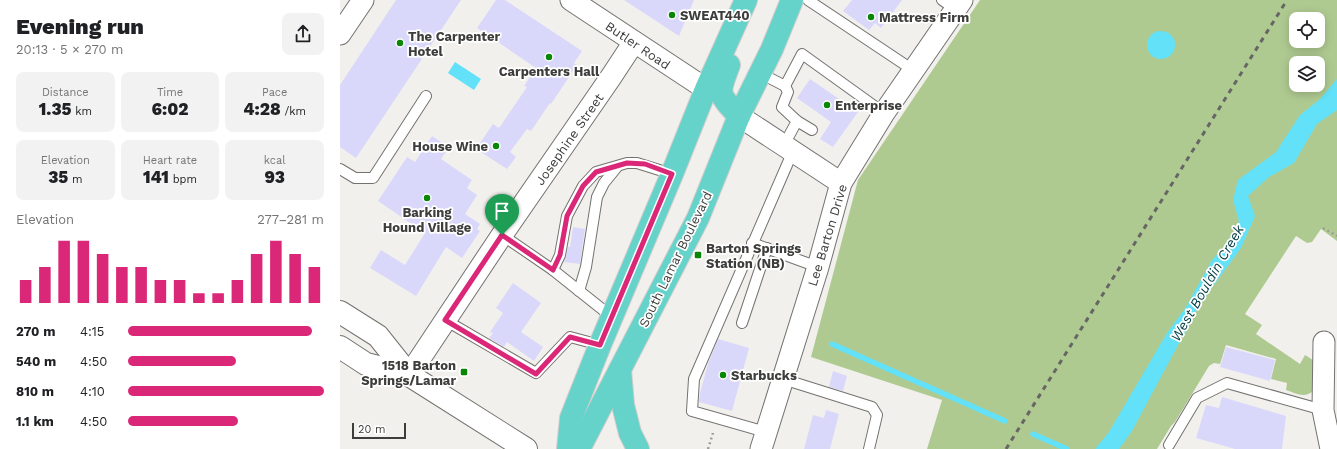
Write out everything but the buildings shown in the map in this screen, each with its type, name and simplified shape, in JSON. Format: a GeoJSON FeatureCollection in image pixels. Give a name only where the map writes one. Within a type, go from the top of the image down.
{"type":"FeatureCollection","features":[{"type":"Feature","properties":{"kind":"main road"},"geometry":{"type":"LineString","coordinates":[[568,449],[571,418],[706,89],[746,0]]}},
{"type":"Feature","properties":{"kind":"main road","name":"South Lamar Boulevard"},"geometry":{"type":"LineString","coordinates":[[579,449],[698,218],[739,116],[760,73],[792,0]]}},
{"type":"Feature","properties":{"kind":"main road"},"geometry":{"type":"LineString","coordinates":[[730,36],[732,57],[721,85],[720,93],[723,100],[739,116]]}},
{"type":"Feature","properties":{"kind":"main road"},"geometry":{"type":"LineString","coordinates":[[340,312],[378,336],[409,375]]}},
{"type":"Feature","properties":{"kind":"main road"},"geometry":{"type":"LineString","coordinates":[[340,347],[366,364],[409,375],[526,449]]}},
{"type":"Feature","properties":{"kind":"main road"},"geometry":{"type":"LineString","coordinates":[[620,370],[623,405],[630,434],[638,449]]}},
{"type":"Feature","properties":{"kind":"street"},"geometry":{"type":"LineString","coordinates":[[340,34],[363,0]]}},
{"type":"Feature","properties":{"kind":"street","name":"Butler Road"},"geometry":{"type":"LineString","coordinates":[[571,0],[706,89]]}},
{"type":"Feature","properties":{"kind":"street","name":"Lee Barton Drive"},"geometry":{"type":"LineString","coordinates":[[763,440],[818,267],[841,183],[884,113],[913,70],[953,3]]}},
{"type":"Feature","properties":{"kind":"street","name":"Josephine Street"},"geometry":{"type":"LineString","coordinates":[[409,375],[502,235],[612,77],[634,42]]}},
{"type":"Feature","properties":{"kind":"street"},"geometry":{"type":"LineString","coordinates":[[739,116],[841,183]]}},
{"type":"Feature","properties":{"kind":"street"},"geometry":{"type":"LineString","coordinates":[[1324,342],[1323,410],[1331,449]]}},
{"type":"Feature","properties":{"kind":"lane"},"geometry":{"type":"LineString","coordinates":[[808,0],[913,70]]}},
{"type":"Feature","properties":{"kind":"lane"},"geometry":{"type":"LineString","coordinates":[[785,86],[802,54],[884,113]]}},
{"type":"Feature","properties":{"kind":"lane"},"geometry":{"type":"LineString","coordinates":[[760,73],[785,86],[788,92],[782,107],[797,121],[812,130]]}},
{"type":"Feature","properties":{"kind":"lane"},"geometry":{"type":"LineString","coordinates":[[340,168],[355,178],[373,178],[426,96]]}},
{"type":"Feature","properties":{"kind":"lane"},"geometry":{"type":"LineString","coordinates":[[763,440],[692,411],[694,378],[752,243],[797,121]]}},
{"type":"Feature","properties":{"kind":"lane"},"geometry":{"type":"LineString","coordinates":[[553,270],[560,255],[567,216],[583,186],[596,172],[627,163],[637,163],[672,174]]}},
{"type":"Feature","properties":{"kind":"lane"},"geometry":{"type":"LineString","coordinates":[[579,291],[586,267],[597,197],[604,183],[617,167]]}},
{"type":"Feature","properties":{"kind":"lane"},"geometry":{"type":"LineString","coordinates":[[502,235],[553,270],[612,316]]}},
{"type":"Feature","properties":{"kind":"lane"},"geometry":{"type":"LineString","coordinates":[[752,243],[818,267]]}},
{"type":"Feature","properties":{"kind":"lane"},"geometry":{"type":"LineString","coordinates":[[742,322],[767,248]]}},
{"type":"Feature","properties":{"kind":"lane"},"geometry":{"type":"LineString","coordinates":[[445,320],[536,374],[570,337],[600,345]]}},
{"type":"Feature","properties":{"kind":"lane"},"geometry":{"type":"LineString","coordinates":[[783,379],[872,407],[878,415],[869,449]]}},
{"type":"Feature","properties":{"kind":"lane"},"geometry":{"type":"LineString","coordinates":[[1169,445],[1196,398],[1227,383],[1323,410]]}},
{"type":"Feature","properties":{"kind":"path"},"geometry":{"type":"LineString","coordinates":[[1323,228],[1337,236]]}},
{"type":"Feature","properties":{"kind":"path"},"geometry":{"type":"LineString","coordinates":[[708,449],[713,433]]}},
{"type":"Feature","properties":{"kind":"green space"},"geometry":{"type":"Polygon","coordinates":[[[980,0],[1337,0],[1337,241],[1321,229],[1312,242],[1307,243],[1296,236],[1245,314],[1262,325],[1256,334],[1300,364],[1305,355],[1313,360],[1313,391],[1307,395],[1300,395],[1286,390],[1287,383],[1271,379],[1276,359],[1226,345],[1220,364],[1214,363],[1209,366],[1157,449],[927,449],[942,400],[811,357],[858,180],[980,0]]]}},
{"type":"Feature","properties":{"kind":"water"},"geometry":{"type":"Polygon","coordinates":[[[1161,31],[1171,35],[1175,45],[1171,55],[1161,59],[1151,55],[1147,45],[1151,35],[1161,31]]]}},
{"type":"Feature","properties":{"kind":"water"},"geometry":{"type":"Polygon","coordinates":[[[455,62],[481,79],[474,90],[448,73],[455,62]]]}},
{"type":"Feature","properties":{"kind":"water","name":"West Bouldin Creek"},"geometry":{"type":"Polygon","coordinates":[[[1337,79],[1337,110],[1317,124],[1294,163],[1269,177],[1248,196],[1255,216],[1241,248],[1200,304],[1132,431],[1119,449],[1095,449],[1109,432],[1167,333],[1186,307],[1212,260],[1227,244],[1239,221],[1233,200],[1238,180],[1276,152],[1300,115],[1320,99],[1337,79]]]}},
{"type":"Feature","properties":{"kind":"waterway"},"geometry":{"type":"LineString","coordinates":[[832,344],[1005,421]]}},
{"type":"Feature","properties":{"kind":"waterway"},"geometry":{"type":"LineString","coordinates":[[1033,434],[1067,449]]}},
{"type":"Feature","properties":{"kind":"railway"},"geometry":{"type":"LineString","coordinates":[[1006,449],[1287,0]]}},
{"type":"Feature","properties":{"kind":"place","name":"SWEAT440"},"geometry":{"type":"Point","coordinates":[672,15]}},
{"type":"Feature","properties":{"kind":"place","name":"Mattress Firm"},"geometry":{"type":"Point","coordinates":[871,17]}},
{"type":"Feature","properties":{"kind":"place","name":"The Carpenter Hotel"},"geometry":{"type":"Point","coordinates":[400,43]}},
{"type":"Feature","properties":{"kind":"place","name":"Carpenters Hall"},"geometry":{"type":"Point","coordinates":[549,57]}},
{"type":"Feature","properties":{"kind":"place","name":"Enterprise"},"geometry":{"type":"Point","coordinates":[827,105]}},
{"type":"Feature","properties":{"kind":"place","name":"House Wine"},"geometry":{"type":"Point","coordinates":[496,146]}},
{"type":"Feature","properties":{"kind":"place","name":"Barking Hound Village"},"geometry":{"type":"Point","coordinates":[427,198]}},
{"type":"Feature","properties":{"kind":"place","name":"Barton Springs Station (NB)"},"geometry":{"type":"Point","coordinates":[698,255]}},
{"type":"Feature","properties":{"kind":"place","name":"1518 Barton Springs/Lamar"},"geometry":{"type":"Point","coordinates":[464,372]}},
{"type":"Feature","properties":{"kind":"place","name":"Starbucks"},"geometry":{"type":"Point","coordinates":[723,375]}},
{"type":"Feature","properties":{"kind":"route"},"geometry":{"type":"LineString","coordinates":[[627,163],[637,163],[645,164],[672,174],[600,345],[570,337],[536,374],[445,320],[502,235],[553,270],[560,255],[567,216],[583,186],[596,172],[627,163]]}}]}
